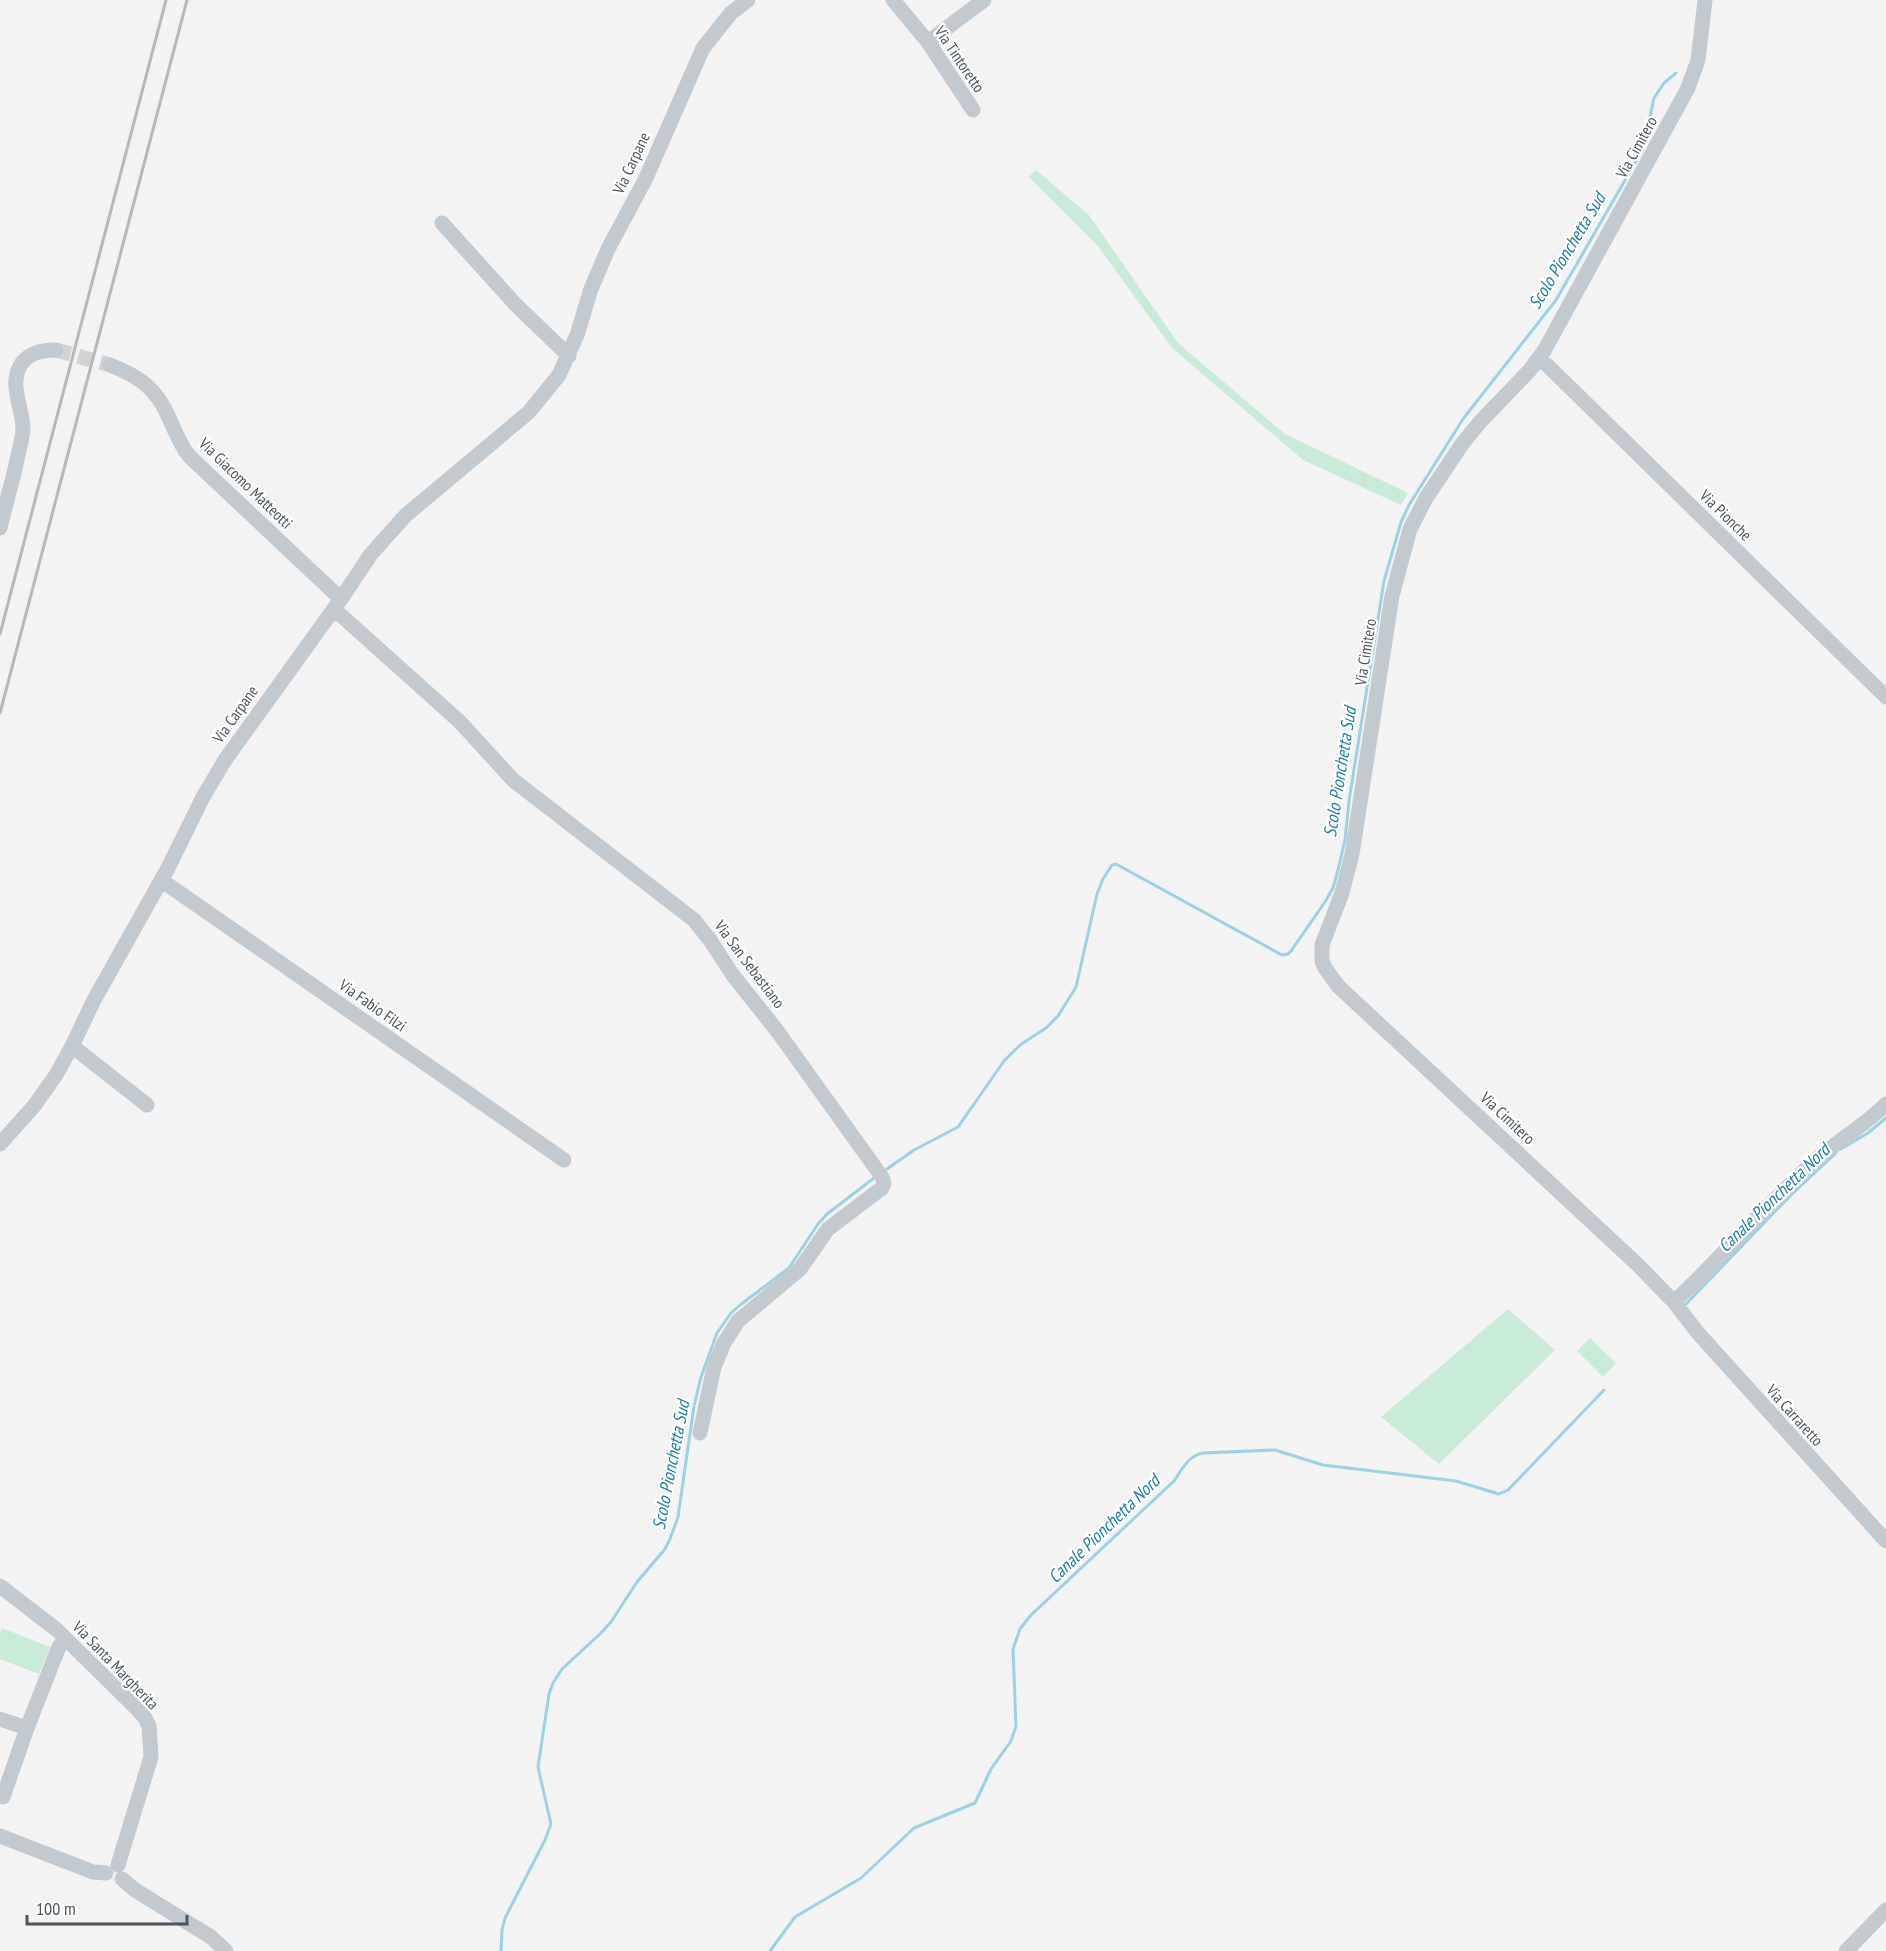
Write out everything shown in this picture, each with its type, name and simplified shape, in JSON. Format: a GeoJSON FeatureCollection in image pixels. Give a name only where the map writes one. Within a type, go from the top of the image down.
{"type":"FeatureCollection","features":[{"type":"Feature","properties":{"kind":"street","name":"Via Carpane"},"geometry":{"type":"LineString","coordinates":[[0,1144],[40,1098],[72,1046],[94,1000],[225,760],[338,604],[371,554],[406,515],[529,412],[559,375],[569,356],[591,289],[608,249],[646,178],[703,48],[731,13],[748,0]]}},
{"type":"Feature","properties":{"kind":"street","name":"Via Tintoretto"},"geometry":{"type":"LineString","coordinates":[[893,0],[928,42],[973,110]]}},
{"type":"Feature","properties":{"kind":"street"},"geometry":{"type":"LineString","coordinates":[[928,42],[984,0]]}},
{"type":"Feature","properties":{"kind":"street","name":"Via Cimitero"},"geometry":{"type":"LineString","coordinates":[[1677,1306],[1609,1237],[1338,986],[1330,977],[1322,961],[1322,945],[1342,893],[1352,854],[1392,596],[1410,529],[1426,498],[1462,444],[1539,359],[1689,88],[1698,60],[1705,0]]}},
{"type":"Feature","properties":{"kind":"street"},"geometry":{"type":"LineString","coordinates":[[442,223],[515,304],[569,356]]}},
{"type":"Feature","properties":{"kind":"street"},"geometry":{"type":"LineString","coordinates":[[0,528],[22,435],[22,417],[16,388],[19,367],[33,354],[43,350],[56,350]]}},
{"type":"Feature","properties":{"kind":"street","name":"Via Pionche"},"geometry":{"type":"LineString","coordinates":[[1539,359],[1886,697]]}},
{"type":"Feature","properties":{"kind":"street","name":"Via Giacomo Matteotti"},"geometry":{"type":"LineString","coordinates":[[110,365],[132,373],[148,385],[162,405],[178,440],[190,457],[338,604]]}},
{"type":"Feature","properties":{"kind":"street","name":"Via San Sebastiano"},"geometry":{"type":"LineString","coordinates":[[338,604],[460,722],[513,780],[694,920],[882,1176],[884,1183],[882,1188],[828,1229],[800,1269],[738,1321],[718,1355],[700,1433]]}},
{"type":"Feature","properties":{"kind":"street","name":"Via Fabio Filzi"},"geometry":{"type":"LineString","coordinates":[[160,880],[564,1160]]}},
{"type":"Feature","properties":{"kind":"street"},"geometry":{"type":"LineString","coordinates":[[72,1046],[147,1105]]}},
{"type":"Feature","properties":{"kind":"street"},"geometry":{"type":"LineString","coordinates":[[1677,1306],[1706,1272],[1806,1169],[1886,1104]]}},
{"type":"Feature","properties":{"kind":"street","name":"Via Carraretto"},"geometry":{"type":"LineString","coordinates":[[1677,1306],[1698,1333],[1886,1541]]}},
{"type":"Feature","properties":{"kind":"street","name":"Via Santa Margherita"},"geometry":{"type":"LineString","coordinates":[[0,1586],[65,1638],[137,1709],[150,1726],[152,1747],[149,1766],[115,1872]]}},
{"type":"Feature","properties":{"kind":"street"},"geometry":{"type":"LineString","coordinates":[[3,1797],[27,1728],[58,1649],[65,1638]]}},
{"type":"Feature","properties":{"kind":"street"},"geometry":{"type":"LineString","coordinates":[[0,1719],[27,1728]]}},
{"type":"Feature","properties":{"kind":"street"},"geometry":{"type":"LineString","coordinates":[[0,1836],[93,1872],[115,1872],[135,1890],[212,1937],[226,1951]]}},
{"type":"Feature","properties":{"kind":"street"},"geometry":{"type":"LineString","coordinates":[[1846,1951],[1886,1910]]}},
{"type":"Feature","properties":{"kind":"green space"},"geometry":{"type":"Polygon","coordinates":[[[1036,170],[1089,215],[1178,343],[1285,434],[1408,493],[1401,505],[1303,460],[1172,348],[1097,245],[1029,177],[1036,170]]]}},
{"type":"Feature","properties":{"kind":"green space"},"geometry":{"type":"Polygon","coordinates":[[[1508,1309],[1555,1350],[1439,1464],[1381,1417],[1508,1309]]]}},
{"type":"Feature","properties":{"kind":"green space"},"geometry":{"type":"Polygon","coordinates":[[[1590,1338],[1616,1363],[1603,1377],[1577,1351],[1590,1338]]]}},
{"type":"Feature","properties":{"kind":"green space"},"geometry":{"type":"Polygon","coordinates":[[[2,1628],[50,1647],[39,1674],[0,1659],[2,1628]]]}},
{"type":"Feature","properties":{"kind":"waterway","name":"Scolo Pionchetta Sud"},"geometry":{"type":"LineString","coordinates":[[887,1169],[914,1150],[958,1127],[1004,1061],[1020,1045],[1046,1028],[1058,1016],[1076,987],[1097,894],[1112,865],[1116,864],[1282,955],[1291,951],[1325,902],[1333,888],[1338,870],[1345,840],[1349,801],[1384,581],[1401,522],[1409,505],[1463,419],[1556,300],[1643,149],[1654,98],[1664,83],[1676,73]]}},
{"type":"Feature","properties":{"kind":"waterway","name":"Canale Pionchetta Nord"},"geometry":{"type":"LineString","coordinates":[[1841,1149],[1868,1133],[1886,1118]]}},
{"type":"Feature","properties":{"kind":"waterway","name":"Canale Pionchetta Nord"},"geometry":{"type":"LineString","coordinates":[[1686,1304],[1792,1194],[1836,1153]]}},
{"type":"Feature","properties":{"kind":"waterway","name":"Scolo Pionchetta Sud"},"geometry":{"type":"LineString","coordinates":[[501,1951],[505,1918],[551,1824],[538,1767],[549,1694],[562,1669],[611,1622],[637,1582],[665,1549],[670,1539],[678,1517],[694,1406],[701,1377],[717,1333],[731,1313],[789,1268],[827,1214],[874,1178]]}},
{"type":"Feature","properties":{"kind":"waterway","name":"Canale Pionchetta Nord"},"geometry":{"type":"LineString","coordinates":[[770,1951],[795,1917],[861,1878],[914,1828],[975,1803],[991,1769],[1011,1741],[1016,1726],[1013,1649],[1020,1629],[1031,1615],[1174,1481],[1193,1457],[1203,1453],[1275,1450],[1323,1465],[1456,1481],[1499,1494],[1508,1490],[1604,1390]]}},
{"type":"Feature","properties":{"kind":"tunnel"},"geometry":{"type":"LineString","coordinates":[[56,350],[110,365]]}},
{"type":"Feature","properties":{"kind":"railway"},"geometry":{"type":"LineString","coordinates":[[0,634],[166,0]]}},
{"type":"Feature","properties":{"kind":"railway"},"geometry":{"type":"LineString","coordinates":[[0,713],[187,0]]}}]}
